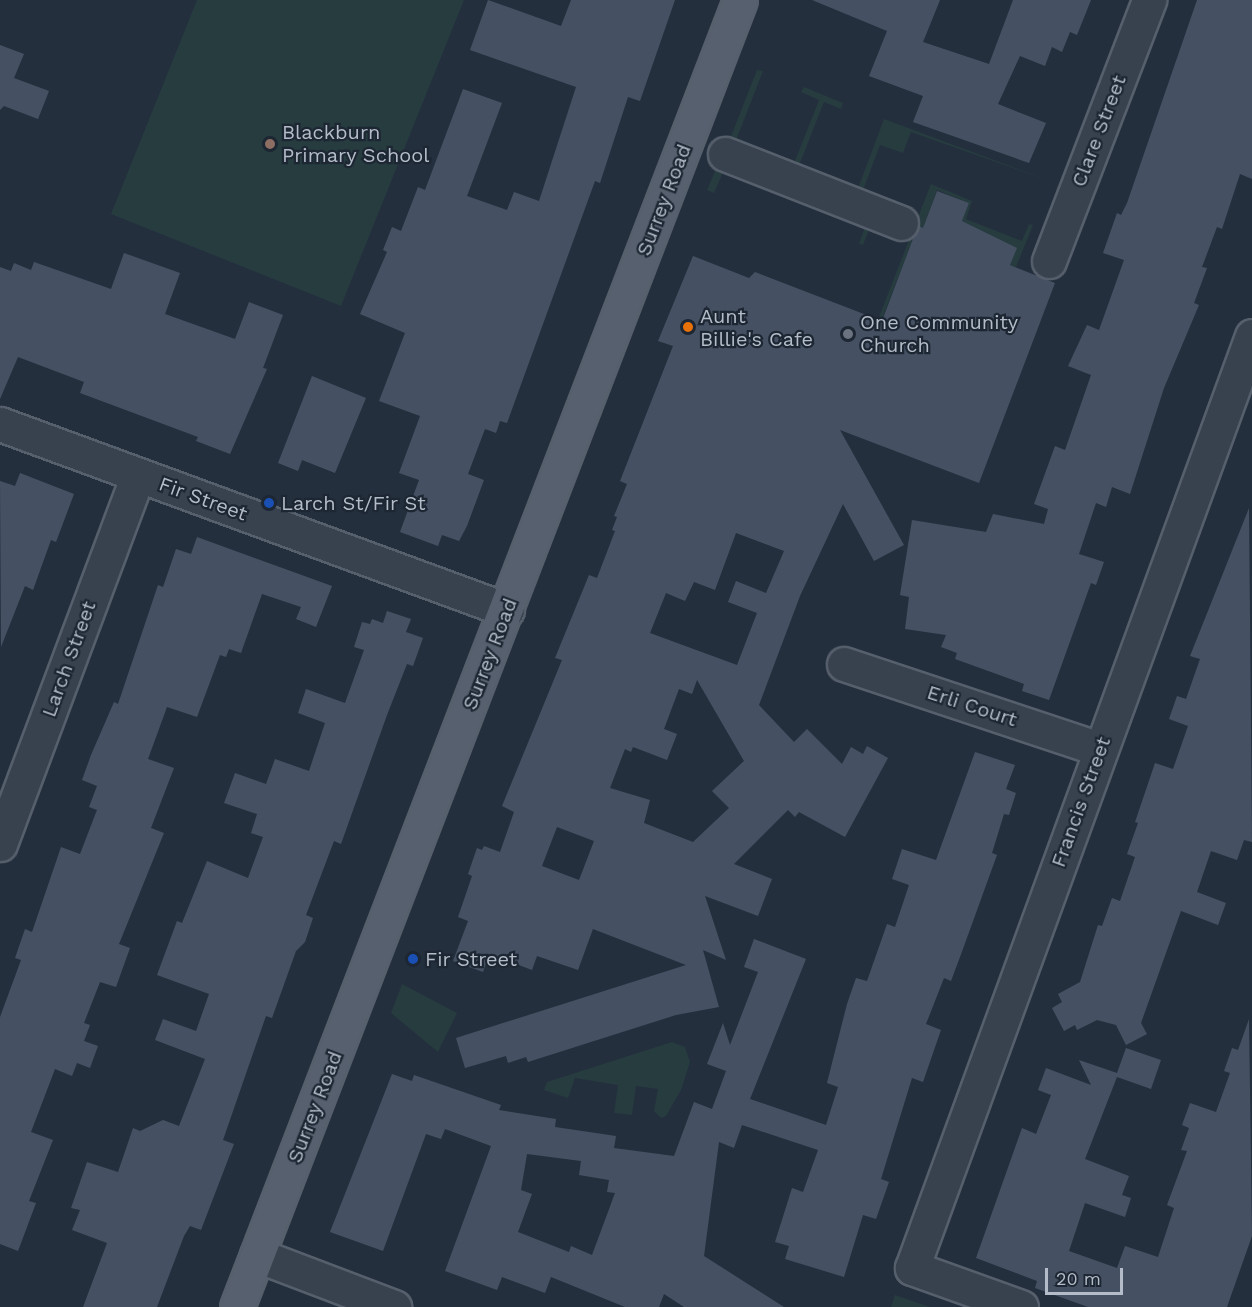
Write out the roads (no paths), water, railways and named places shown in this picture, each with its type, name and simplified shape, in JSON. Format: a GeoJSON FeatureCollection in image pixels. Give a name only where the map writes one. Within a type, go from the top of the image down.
{"type":"FeatureCollection","features":[{"type":"Feature","properties":{"kind":"main road","name":"Surrey Road"},"geometry":{"type":"LineString","coordinates":[[237,1307],[740,0]]}},
{"type":"Feature","properties":{"kind":"street","name":"Clare Street"},"geometry":{"type":"LineString","coordinates":[[1049,261],[1149,0]]}},
{"type":"Feature","properties":{"kind":"street"},"geometry":{"type":"LineString","coordinates":[[725,154],[901,223]]}},
{"type":"Feature","properties":{"kind":"street","name":"Francis Street"},"geometry":{"type":"LineString","coordinates":[[1021,1307],[912,1268],[1252,336]]}},
{"type":"Feature","properties":{"kind":"street","name":"Fir Street"},"geometry":{"type":"LineString","coordinates":[[0,424],[507,610]]}},
{"type":"Feature","properties":{"kind":"street","name":"Larch Street"},"geometry":{"type":"LineString","coordinates":[[0,844],[138,475]]}},
{"type":"Feature","properties":{"kind":"street","name":"Erli Court"},"geometry":{"type":"LineString","coordinates":[[844,664],[1100,749]]}},
{"type":"Feature","properties":{"kind":"street"},"geometry":{"type":"LineString","coordinates":[[257,1255],[394,1307]]}},
{"type":"Feature","properties":{"kind":"place","name":"Blackburn Primary School"},"geometry":{"type":"Point","coordinates":[270,144]}},
{"type":"Feature","properties":{"kind":"place","name":"Aunt Billie's Cafe"},"geometry":{"type":"Point","coordinates":[688,327]}},
{"type":"Feature","properties":{"kind":"place","name":"One Community Church"},"geometry":{"type":"Point","coordinates":[848,334]}},
{"type":"Feature","properties":{"kind":"place","name":"Larch St/Fir St"},"geometry":{"type":"Point","coordinates":[269,503]}},
{"type":"Feature","properties":{"kind":"place","name":"Fir Street"},"geometry":{"type":"Point","coordinates":[413,959]}}]}
